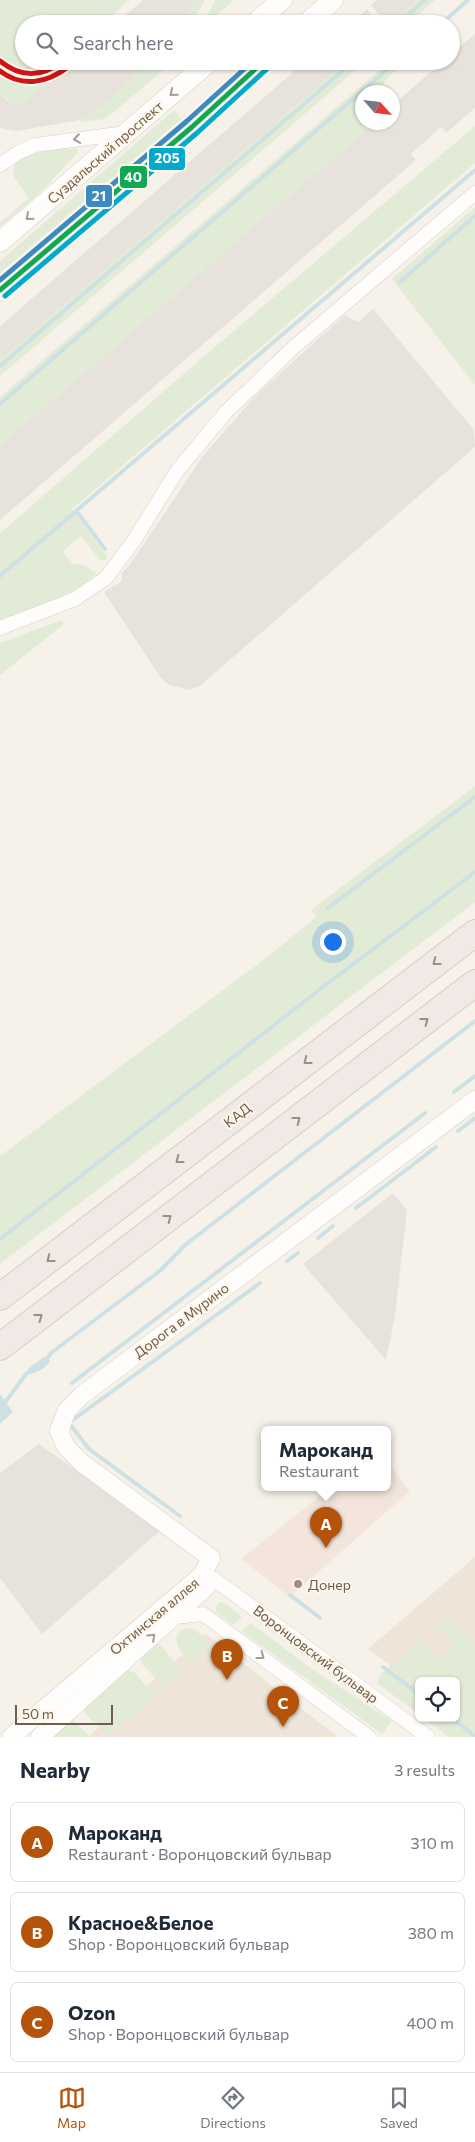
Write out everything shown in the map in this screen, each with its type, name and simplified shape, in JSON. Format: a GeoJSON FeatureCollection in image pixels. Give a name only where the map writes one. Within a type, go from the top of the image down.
{"type":"FeatureCollection","features":[{"type":"Feature","properties":{"kind":"highway","name":"КАД"},"geometry":{"type":"LineString","coordinates":[[0,1297],[475,933]]}},
{"type":"Feature","properties":{"kind":"highway"},"geometry":{"type":"LineString","coordinates":[[0,1347],[475,983]]}},
{"type":"Feature","properties":{"kind":"main road"},"geometry":{"type":"LineString","coordinates":[[264,15],[282,0]]}},
{"type":"Feature","properties":{"kind":"main road"},"geometry":{"type":"LineString","coordinates":[[316,15],[333,0]]}},
{"type":"Feature","properties":{"kind":"main road","name":"Суздальский проспект"},"geometry":{"type":"LineString","coordinates":[[0,242],[200,70]]}},
{"type":"Feature","properties":{"kind":"main road"},"geometry":{"type":"LineString","coordinates":[[0,290],[192,126],[254,70]]}},
{"type":"Feature","properties":{"kind":"street"},"geometry":{"type":"LineString","coordinates":[[0,165],[19,152],[35,145],[126,133]]}},
{"type":"Feature","properties":{"kind":"street"},"geometry":{"type":"LineString","coordinates":[[0,628],[75,599],[106,578],[133,542],[177,471],[226,412],[294,348],[475,192]]}},
{"type":"Feature","properties":{"kind":"street","name":"Дорога в Мурино"},"geometry":{"type":"LineString","coordinates":[[211,1558],[82,1463],[66,1447],[59,1431],[67,1410],[82,1395],[475,1100]]}},
{"type":"Feature","properties":{"kind":"street","name":"Охтинская аллея"},"geometry":{"type":"LineString","coordinates":[[211,1558],[213,1580]]}},
{"type":"Feature","properties":{"kind":"street"},"geometry":{"type":"LineString","coordinates":[[213,1580],[215,1586],[208,1589],[203,1596],[201,1604],[203,1614],[369,1737]]}},
{"type":"Feature","properties":{"kind":"street","name":"Охтинская аллея"},"geometry":{"type":"LineString","coordinates":[[40,1737],[213,1580]]}},
{"type":"Feature","properties":{"kind":"street","name":"Охтинская аллея"},"geometry":{"type":"LineString","coordinates":[[11,1737],[213,1580]]}},
{"type":"Feature","properties":{"kind":"street","name":"Воронцовский бульвар"},"geometry":{"type":"LineString","coordinates":[[213,1580],[428,1737]]}},
{"type":"Feature","properties":{"kind":"street"},"geometry":{"type":"LineString","coordinates":[[174,1617],[203,1614]]}},
{"type":"Feature","properties":{"kind":"shaded area"},"geometry":{"type":"Polygon","coordinates":[[[143,0],[197,0],[187,15],[126,15],[143,0]]]}},
{"type":"Feature","properties":{"kind":"shaded area"},"geometry":{"type":"Polygon","coordinates":[[[377,0],[418,0],[401,15],[379,15],[371,5],[377,0]]]}},
{"type":"Feature","properties":{"kind":"shaded area"},"geometry":{"type":"Polygon","coordinates":[[[367,9],[372,15],[360,15],[367,9]]]}},
{"type":"Feature","properties":{"kind":"shaded area"},"geometry":{"type":"Polygon","coordinates":[[[475,34],[475,108],[446,133],[441,127],[411,154],[416,160],[0,520],[0,445],[366,130],[400,130],[400,99],[433,70],[460,70],[460,46],[475,34]]]}},
{"type":"Feature","properties":{"kind":"shaded area"},"geometry":{"type":"Polygon","coordinates":[[[62,70],[142,70],[110,100],[80,120],[16,131],[0,128],[0,93],[6,100],[22,104],[62,70]]]}},
{"type":"Feature","properties":{"kind":"shaded area"},"geometry":{"type":"Polygon","coordinates":[[[296,70],[338,70],[0,360],[0,326],[296,70]]]}},
{"type":"Feature","properties":{"kind":"shaded area"},"geometry":{"type":"Polygon","coordinates":[[[373,309],[474,430],[475,447],[201,685],[190,690],[169,685],[161,678],[104,592],[122,581],[122,573],[131,563],[203,456],[256,395],[345,315],[358,322],[373,309]]]}},
{"type":"Feature","properties":{"kind":"shaded area"},"geometry":{"type":"Polygon","coordinates":[[[393,1193],[407,1210],[395,1316],[386,1360],[303,1264],[393,1193]]]}},
{"type":"Feature","properties":{"kind":"shaded area"},"geometry":{"type":"Polygon","coordinates":[[[44,1357],[47,1357],[50,1361],[49,1363],[44,1368],[29,1374],[27,1371],[29,1368],[44,1357]]]}},
{"type":"Feature","properties":{"kind":"shaded area"},"geometry":{"type":"Polygon","coordinates":[[[0,1394],[13,1412],[0,1424],[0,1394]]]}},
{"type":"Feature","properties":{"kind":"shaded area"},"geometry":{"type":"Polygon","coordinates":[[[39,1444],[161,1530],[42,1634],[0,1578],[0,1473],[39,1444]]]}},
{"type":"Feature","properties":{"kind":"shaded area"},"geometry":{"type":"Polygon","coordinates":[[[391,1467],[410,1491],[290,1597],[241,1559],[326,1491],[391,1491],[391,1467]]]}},
{"type":"Feature","properties":{"kind":"shaded area"},"geometry":{"type":"Polygon","coordinates":[[[475,1557],[475,1726],[460,1690],[460,1677],[415,1677],[415,1683],[368,1649],[475,1557]]]}},
{"type":"Feature","properties":{"kind":"shaded area"},"geometry":{"type":"Polygon","coordinates":[[[206,1634],[338,1737],[88,1737],[206,1634]]]}},
{"type":"Feature","properties":{"kind":"green space"},"geometry":{"type":"Polygon","coordinates":[[[0,0],[129,0],[112,15],[15,15],[15,66],[0,56],[0,0]]]}},
{"type":"Feature","properties":{"kind":"green space"},"geometry":{"type":"Polygon","coordinates":[[[197,0],[205,0],[197,15],[187,15],[197,0]]]}},
{"type":"Feature","properties":{"kind":"green space"},"geometry":{"type":"Polygon","coordinates":[[[215,0],[231,0],[232,2],[217,15],[208,15],[215,0]]]}},
{"type":"Feature","properties":{"kind":"green space"},"geometry":{"type":"Polygon","coordinates":[[[418,0],[435,0],[418,15],[401,15],[418,0]]]}},
{"type":"Feature","properties":{"kind":"green space"},"geometry":{"type":"Polygon","coordinates":[[[0,64],[17,76],[26,78],[42,77],[55,70],[62,70],[22,104],[13,104],[0,93],[0,64]]]}},
{"type":"Feature","properties":{"kind":"green space"},"geometry":{"type":"Polygon","coordinates":[[[24,70],[42,70],[35,72],[24,70]]]}},
{"type":"Feature","properties":{"kind":"green space"},"geometry":{"type":"Polygon","coordinates":[[[142,70],[162,70],[109,116],[104,119],[82,122],[80,120],[110,100],[142,70]]]}},
{"type":"Feature","properties":{"kind":"green space"},"geometry":{"type":"Polygon","coordinates":[[[338,70],[356,70],[0,376],[0,360],[338,70]]]}},
{"type":"Feature","properties":{"kind":"green space"},"geometry":{"type":"Polygon","coordinates":[[[380,70],[397,70],[383,85],[362,85],[380,70]]]}},
{"type":"Feature","properties":{"kind":"green space"},"geometry":{"type":"Polygon","coordinates":[[[355,91],[355,130],[366,130],[0,445],[0,397],[355,91]]]}},
{"type":"Feature","properties":{"kind":"green space"},"geometry":{"type":"Polygon","coordinates":[[[174,110],[181,119],[0,273],[0,261],[174,110]]]}},
{"type":"Feature","properties":{"kind":"green space"},"geometry":{"type":"Polygon","coordinates":[[[475,126],[475,163],[72,509],[107,559],[100,560],[81,536],[64,550],[64,554],[73,564],[85,565],[96,574],[62,596],[0,620],[0,533],[475,126]]]}},
{"type":"Feature","properties":{"kind":"green space"},"geometry":{"type":"Polygon","coordinates":[[[76,148],[78,152],[40,193],[0,227],[0,223],[29,198],[13,175],[15,166],[20,160],[27,155],[37,152],[76,148]]]}},
{"type":"Feature","properties":{"kind":"green space"},"geometry":{"type":"Polygon","coordinates":[[[475,207],[475,385],[392,279],[475,207]]]}},
{"type":"Feature","properties":{"kind":"green space"},"geometry":{"type":"Polygon","coordinates":[[[61,620],[64,624],[0,675],[0,643],[61,620]]]}},
{"type":"Feature","properties":{"kind":"green space"},"geometry":{"type":"Polygon","coordinates":[[[475,786],[475,902],[0,1264],[0,1156],[270,955],[316,917],[311,910],[475,786]]]}},
{"type":"Feature","properties":{"kind":"green space"},"geometry":{"type":"Polygon","coordinates":[[[219,1602],[226,1604],[242,1617],[233,1625],[216,1612],[219,1602]]]}},
{"type":"Feature","properties":{"kind":"green space"},"geometry":{"type":"Polygon","coordinates":[[[448,1617],[475,1647],[475,1737],[449,1737],[429,1722],[460,1722],[460,1677],[415,1677],[415,1711],[377,1683],[380,1675],[421,1640],[438,1659],[454,1645],[437,1626],[448,1617]]]}},
{"type":"Feature","properties":{"kind":"green space"},"geometry":{"type":"Polygon","coordinates":[[[251,1623],[312,1669],[392,1721],[382,1734],[241,1631],[251,1623]]]}},
{"type":"Feature","properties":{"kind":"green space"},"geometry":{"type":"Polygon","coordinates":[[[194,1629],[210,1643],[209,1647],[191,1661],[182,1653],[176,1638],[182,1630],[194,1629]]]}},
{"type":"Feature","properties":{"kind":"green space"},"geometry":{"type":"Polygon","coordinates":[[[158,1642],[182,1671],[164,1687],[141,1663],[142,1657],[158,1642]]]}},
{"type":"Feature","properties":{"kind":"green space"},"geometry":{"type":"Polygon","coordinates":[[[125,1670],[134,1672],[155,1696],[107,1737],[85,1713],[85,1708],[125,1670]]]}},
{"type":"Feature","properties":{"kind":"green space"},"geometry":{"type":"Polygon","coordinates":[[[72,1719],[90,1737],[49,1737],[72,1719]]]}},
{"type":"Feature","properties":{"kind":"waterway"},"geometry":{"type":"LineString","coordinates":[[408,15],[425,0]]}},
{"type":"Feature","properties":{"kind":"waterway"},"geometry":{"type":"LineString","coordinates":[[451,15],[468,0]]}},
{"type":"Feature","properties":{"kind":"waterway"},"geometry":{"type":"LineString","coordinates":[[0,366],[344,70]]}},
{"type":"Feature","properties":{"kind":"waterway"},"geometry":{"type":"LineString","coordinates":[[0,404],[387,70]]}},
{"type":"Feature","properties":{"kind":"waterway"},"geometry":{"type":"LineString","coordinates":[[0,576],[475,170]]}},
{"type":"Feature","properties":{"kind":"waterway"},"geometry":{"type":"LineString","coordinates":[[400,282],[475,216]]}},
{"type":"Feature","properties":{"kind":"waterway"},"geometry":{"type":"LineString","coordinates":[[77,512],[105,549]]}},
{"type":"Feature","properties":{"kind":"waterway"},"geometry":{"type":"LineString","coordinates":[[328,908],[475,797]]}},
{"type":"Feature","properties":{"kind":"waterway"},"geometry":{"type":"LineString","coordinates":[[0,1239],[319,990],[475,872]]}},
{"type":"Feature","properties":{"kind":"waterway"},"geometry":{"type":"LineString","coordinates":[[46,1360],[51,1353],[161,1270],[185,1245],[475,1021]]}},
{"type":"Feature","properties":{"kind":"waterway"},"geometry":{"type":"LineString","coordinates":[[454,1092],[475,1076]]}},
{"type":"Feature","properties":{"kind":"waterway"},"geometry":{"type":"LineString","coordinates":[[72,1383],[425,1113]]}},
{"type":"Feature","properties":{"kind":"waterway"},"geometry":{"type":"LineString","coordinates":[[458,1131],[475,1118]]}},
{"type":"Feature","properties":{"kind":"waterway"},"geometry":{"type":"LineString","coordinates":[[356,1208],[436,1147]]}},
{"type":"Feature","properties":{"kind":"waterway"},"geometry":{"type":"LineString","coordinates":[[318,1238],[333,1226]]}},
{"type":"Feature","properties":{"kind":"waterway"},"geometry":{"type":"LineString","coordinates":[[287,1261],[298,1253]]}},
{"type":"Feature","properties":{"kind":"waterway"},"geometry":{"type":"LineString","coordinates":[[180,1516],[89,1449],[69,1423],[260,1283]]}},
{"type":"Feature","properties":{"kind":"waterway"},"geometry":{"type":"LineString","coordinates":[[0,1409],[26,1374],[32,1370]]}},
{"type":"Feature","properties":{"kind":"waterway"},"geometry":{"type":"LineString","coordinates":[[290,1595],[320,1618]]}},
{"type":"Feature","properties":{"kind":"waterway"},"geometry":{"type":"LineString","coordinates":[[383,1667],[415,1691]]}},
{"type":"Feature","properties":{"kind":"waterway"},"geometry":{"type":"LineString","coordinates":[[456,1722],[475,1736]]}},
{"type":"Feature","properties":{"kind":"transit line"},"geometry":{"type":"LineString","coordinates":[[0,61],[8,67],[23,73],[31,74],[49,70]]}},
{"type":"Feature","properties":{"kind":"transit line"},"geometry":{"type":"LineString","coordinates":[[0,71],[17,80],[34,81],[52,77],[63,70]]}},
{"type":"Feature","properties":{"kind":"transit line","name":"21"},"geometry":{"type":"LineString","coordinates":[[0,280],[187,121],[243,70]]}},
{"type":"Feature","properties":{"kind":"transit line","name":"40"},"geometry":{"type":"LineString","coordinates":[[0,290],[192,127],[254,70]]}},
{"type":"Feature","properties":{"kind":"transit line","name":"205"},"geometry":{"type":"LineString","coordinates":[[5,296],[197,133],[266,70]]}},
{"type":"Feature","properties":{"kind":"place","name":"Мароканд"},"geometry":{"type":"Point","coordinates":[326,1548]}},
{"type":"Feature","properties":{"kind":"place","name":"Донер"},"geometry":{"type":"Point","coordinates":[298,1584]}},
{"type":"Feature","properties":{"kind":"place","name":"Красное&Белое"},"geometry":{"type":"Point","coordinates":[227,1680]}},
{"type":"Feature","properties":{"kind":"place","name":"Ozon"},"geometry":{"type":"Point","coordinates":[283,1727]}}]}
